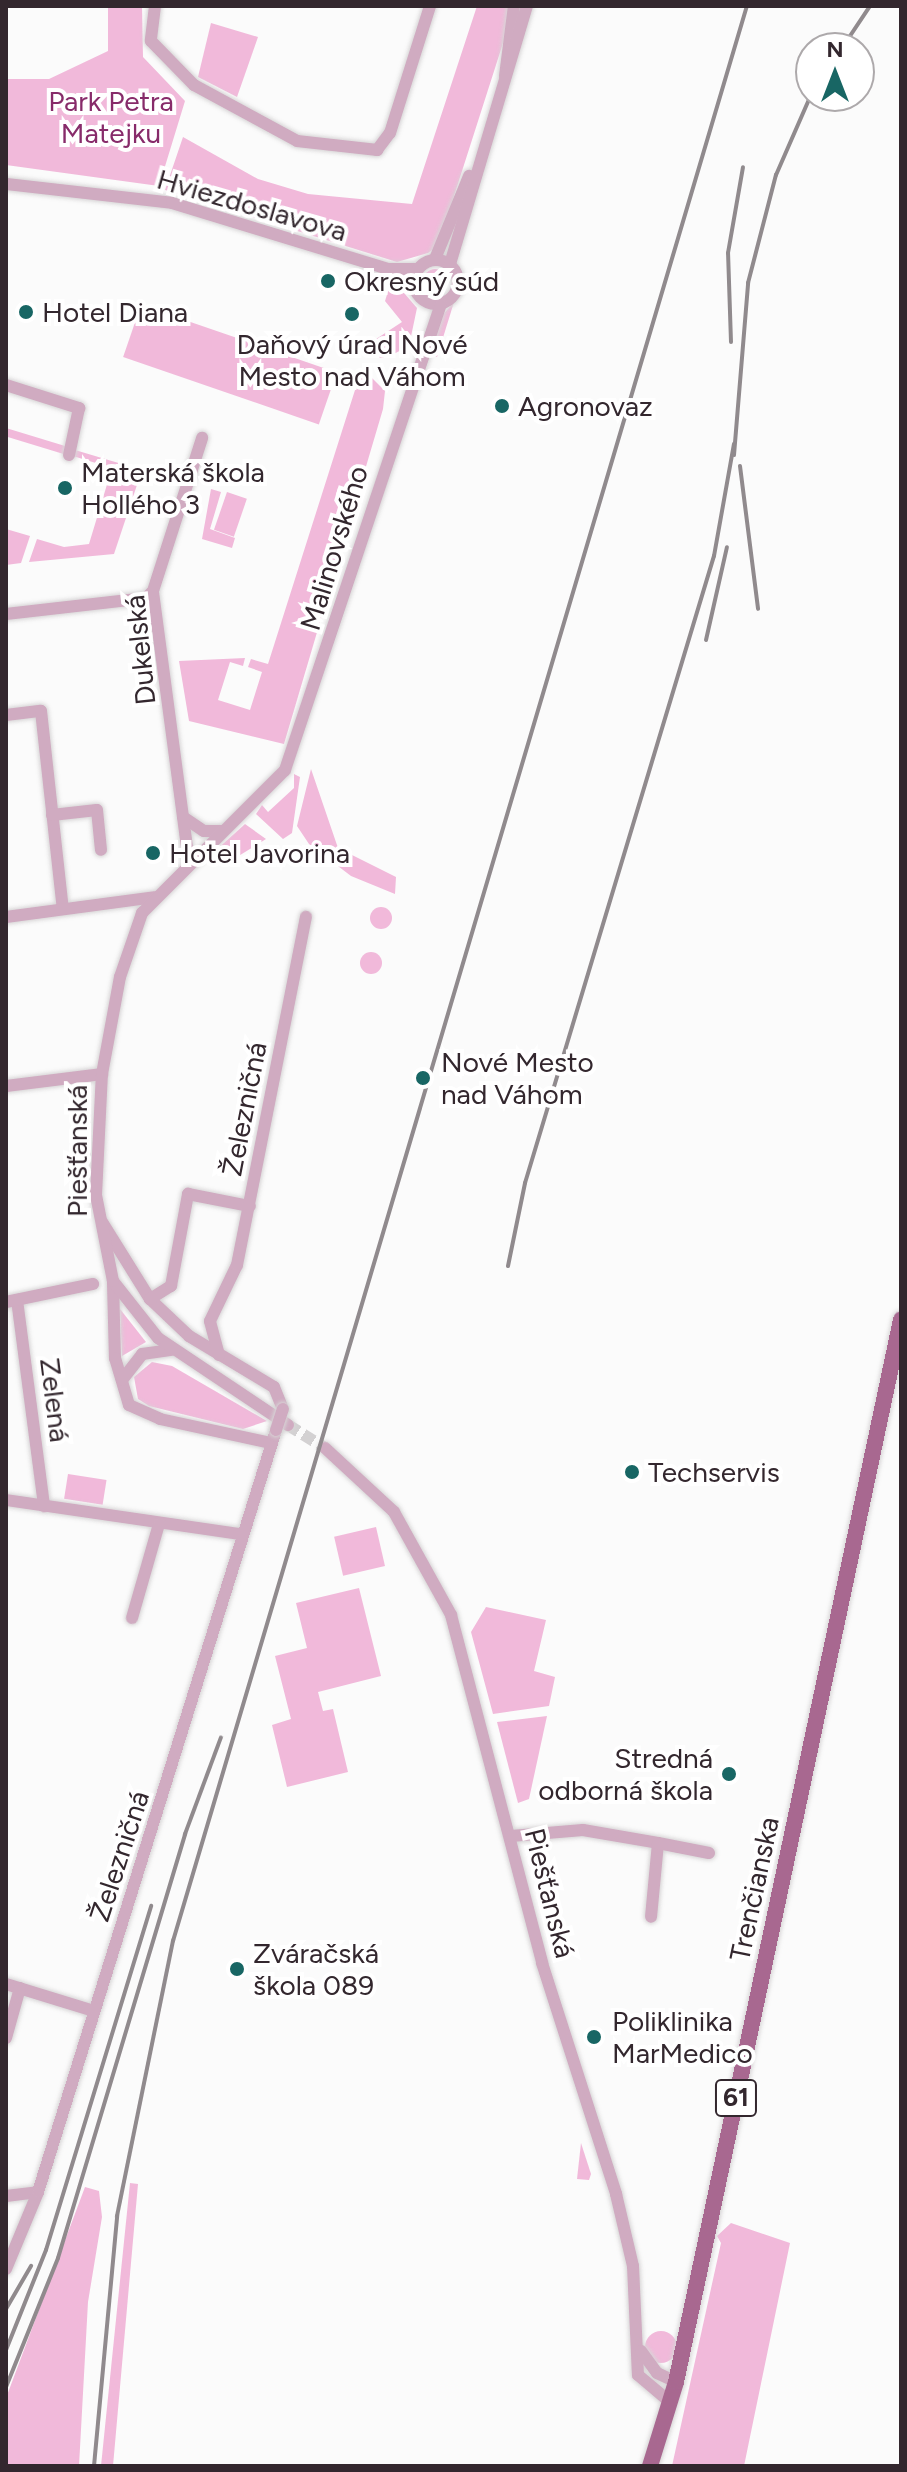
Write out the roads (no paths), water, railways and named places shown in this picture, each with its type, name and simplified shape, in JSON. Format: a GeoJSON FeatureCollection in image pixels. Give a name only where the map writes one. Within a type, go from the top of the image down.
{"type":"FeatureCollection","features":[{"type":"Feature","properties":{"kind":"main road","name":"Trenčianska"},"geometry":{"type":"LineString","coordinates":[[650,2466],[676,2382],[901,1320]]}},
{"type":"Feature","properties":{"kind":"street"},"geometry":{"type":"LineString","coordinates":[[155,6],[151,41],[180,75],[297,141],[377,150],[386,142],[430,6]]}},
{"type":"Feature","properties":{"kind":"street"},"geometry":{"type":"LineString","coordinates":[[505,79],[514,6]]}},
{"type":"Feature","properties":{"kind":"street"},"geometry":{"type":"LineString","coordinates":[[477,163],[435,259],[417,269],[414,288],[422,299],[441,304],[458,286],[450,264],[477,163],[527,6]]}},
{"type":"Feature","properties":{"kind":"street","name":"Hviezdoslavova"},"geometry":{"type":"LineString","coordinates":[[6,184],[172,203],[388,269],[417,269]]}},
{"type":"Feature","properties":{"kind":"street"},"geometry":{"type":"LineString","coordinates":[[435,259],[450,264]]}},
{"type":"Feature","properties":{"kind":"street","name":"Hviezdoslavova"},"geometry":{"type":"LineString","coordinates":[[388,269],[414,288]]}},
{"type":"Feature","properties":{"kind":"street","name":"Malinovského"},"geometry":{"type":"LineString","coordinates":[[422,299],[425,338]]}},
{"type":"Feature","properties":{"kind":"street","name":"Malinovského"},"geometry":{"type":"LineString","coordinates":[[285,770],[425,338],[441,304]]}},
{"type":"Feature","properties":{"kind":"street"},"geometry":{"type":"LineString","coordinates":[[6,385],[79,408],[69,455]]}},
{"type":"Feature","properties":{"kind":"street","name":"Dukelská"},"geometry":{"type":"LineString","coordinates":[[189,862],[153,591],[202,438]]}},
{"type":"Feature","properties":{"kind":"street"},"geometry":{"type":"LineString","coordinates":[[6,614],[146,598],[153,591]]}},
{"type":"Feature","properties":{"kind":"street"},"geometry":{"type":"LineString","coordinates":[[6,715],[41,711],[63,909]]}},
{"type":"Feature","properties":{"kind":"street","name":"Piešťanská"},"geometry":{"type":"LineString","coordinates":[[278,1433],[172,1350],[113,1281],[99,1220],[102,1074],[128,949],[155,897],[285,770]]}},
{"type":"Feature","properties":{"kind":"street"},"geometry":{"type":"LineString","coordinates":[[52,815],[97,810],[101,850]]}},
{"type":"Feature","properties":{"kind":"street"},"geometry":{"type":"LineString","coordinates":[[183,817],[204,831],[221,831]]}},
{"type":"Feature","properties":{"kind":"street"},"geometry":{"type":"LineString","coordinates":[[6,917],[155,897]]}},
{"type":"Feature","properties":{"kind":"street","name":"Železničná"},"geometry":{"type":"LineString","coordinates":[[6,2269],[38,2192],[240,1534],[278,1433],[283,1409],[274,1387],[219,1355],[209,1330],[216,1306],[237,1265],[306,917]]}},
{"type":"Feature","properties":{"kind":"street"},"geometry":{"type":"LineString","coordinates":[[6,1086],[102,1074]]}},
{"type":"Feature","properties":{"kind":"street"},"geometry":{"type":"LineString","coordinates":[[150,1299],[171,1286],[188,1194],[250,1206]]}},
{"type":"Feature","properties":{"kind":"street"},"geometry":{"type":"LineString","coordinates":[[99,1220],[150,1299],[219,1355]]}},
{"type":"Feature","properties":{"kind":"street"},"geometry":{"type":"LineString","coordinates":[[113,1281],[122,1380],[136,1411],[278,1433]]}},
{"type":"Feature","properties":{"kind":"street"},"geometry":{"type":"LineString","coordinates":[[12,1301],[93,1284]]}},
{"type":"Feature","properties":{"kind":"street","name":"Zelená"},"geometry":{"type":"LineString","coordinates":[[12,1301],[44,1506]]}},
{"type":"Feature","properties":{"kind":"street"},"geometry":{"type":"LineString","coordinates":[[122,1380],[142,1354],[172,1350]]}},
{"type":"Feature","properties":{"kind":"street","name":"Piešťanská"},"geometry":{"type":"LineString","coordinates":[[325,1448],[378,1494],[433,1571],[459,1639],[542,1963],[616,2194],[633,2266],[638,2375],[670,2402]]}},
{"type":"Feature","properties":{"kind":"street"},"geometry":{"type":"LineString","coordinates":[[6,1500],[240,1534]]}},
{"type":"Feature","properties":{"kind":"street"},"geometry":{"type":"LineString","coordinates":[[132,1618],[159,1524]]}},
{"type":"Feature","properties":{"kind":"street"},"geometry":{"type":"LineString","coordinates":[[511,1836],[583,1830],[709,1853]]}},
{"type":"Feature","properties":{"kind":"street"},"geometry":{"type":"LineString","coordinates":[[651,1917],[658,1843]]}},
{"type":"Feature","properties":{"kind":"street"},"geometry":{"type":"LineString","coordinates":[[6,1984],[94,2011]]}},
{"type":"Feature","properties":{"kind":"street"},"geometry":{"type":"LineString","coordinates":[[6,2038],[20,1988]]}},
{"type":"Feature","properties":{"kind":"street"},"geometry":{"type":"LineString","coordinates":[[6,2196],[38,2192]]}},
{"type":"Feature","properties":{"kind":"street"},"geometry":{"type":"LineString","coordinates":[[638,2342],[646,2363],[676,2382]]}},
{"type":"Feature","properties":{"kind":"tunnel"},"geometry":{"type":"LineString","coordinates":[[288,1425],[325,1448]]}},
{"type":"Feature","properties":{"kind":"railway"},"geometry":{"type":"LineString","coordinates":[[94,2466],[117,2216],[173,1941],[747,6]]}},
{"type":"Feature","properties":{"kind":"railway"},"geometry":{"type":"LineString","coordinates":[[853,32],[870,6]]}},
{"type":"Feature","properties":{"kind":"railway"},"geometry":{"type":"LineString","coordinates":[[734,455],[748,283],[776,175],[804,112]]}},
{"type":"Feature","properties":{"kind":"railway"},"geometry":{"type":"LineString","coordinates":[[731,342],[728,253],[743,167]]}},
{"type":"Feature","properties":{"kind":"railway"},"geometry":{"type":"LineString","coordinates":[[508,1266],[525,1183],[714,556],[734,444]]}},
{"type":"Feature","properties":{"kind":"railway"},"geometry":{"type":"LineString","coordinates":[[740,466],[758,609]]}},
{"type":"Feature","properties":{"kind":"railway"},"geometry":{"type":"LineString","coordinates":[[706,640],[727,547]]}},
{"type":"Feature","properties":{"kind":"railway"},"geometry":{"type":"LineString","coordinates":[[6,2387],[58,2258],[185,1834],[221,1737]]}},
{"type":"Feature","properties":{"kind":"railway"},"geometry":{"type":"LineString","coordinates":[[6,2350],[46,2250],[151,1906]]}},
{"type":"Feature","properties":{"kind":"railway"},"geometry":{"type":"LineString","coordinates":[[6,2309],[31,2266]]}},
{"type":"Feature","properties":{"kind":"place","name":"Okresný súd"},"geometry":{"type":"Point","coordinates":[328,281]}},
{"type":"Feature","properties":{"kind":"place","name":"Hotel Diana"},"geometry":{"type":"Point","coordinates":[26,312]}},
{"type":"Feature","properties":{"kind":"place","name":"Daňový úrad Nové Mesto nad Váhom"},"geometry":{"type":"Point","coordinates":[352,314]}},
{"type":"Feature","properties":{"kind":"place","name":"Agronovaz"},"geometry":{"type":"Point","coordinates":[502,406]}},
{"type":"Feature","properties":{"kind":"place","name":"Materská škola Hollého 3"},"geometry":{"type":"Point","coordinates":[65,488]}},
{"type":"Feature","properties":{"kind":"place","name":"Hotel Javorina"},"geometry":{"type":"Point","coordinates":[153,853]}},
{"type":"Feature","properties":{"kind":"place","name":"Nové Mesto nad Váhom"},"geometry":{"type":"Point","coordinates":[423,1078]}},
{"type":"Feature","properties":{"kind":"place","name":"Techservis"},"geometry":{"type":"Point","coordinates":[632,1472]}},
{"type":"Feature","properties":{"kind":"place","name":"Stredná odborná škola"},"geometry":{"type":"Point","coordinates":[729,1774]}},
{"type":"Feature","properties":{"kind":"place","name":"Zváračská škola 089"},"geometry":{"type":"Point","coordinates":[237,1969]}},
{"type":"Feature","properties":{"kind":"place","name":"Poliklinika MarMedico"},"geometry":{"type":"Point","coordinates":[594,2037]}},
{"type":"Feature","properties":{"kind":"park label","name":"Park Petra Matejku"},"geometry":{"type":"Point","coordinates":[111,117]}}]}
